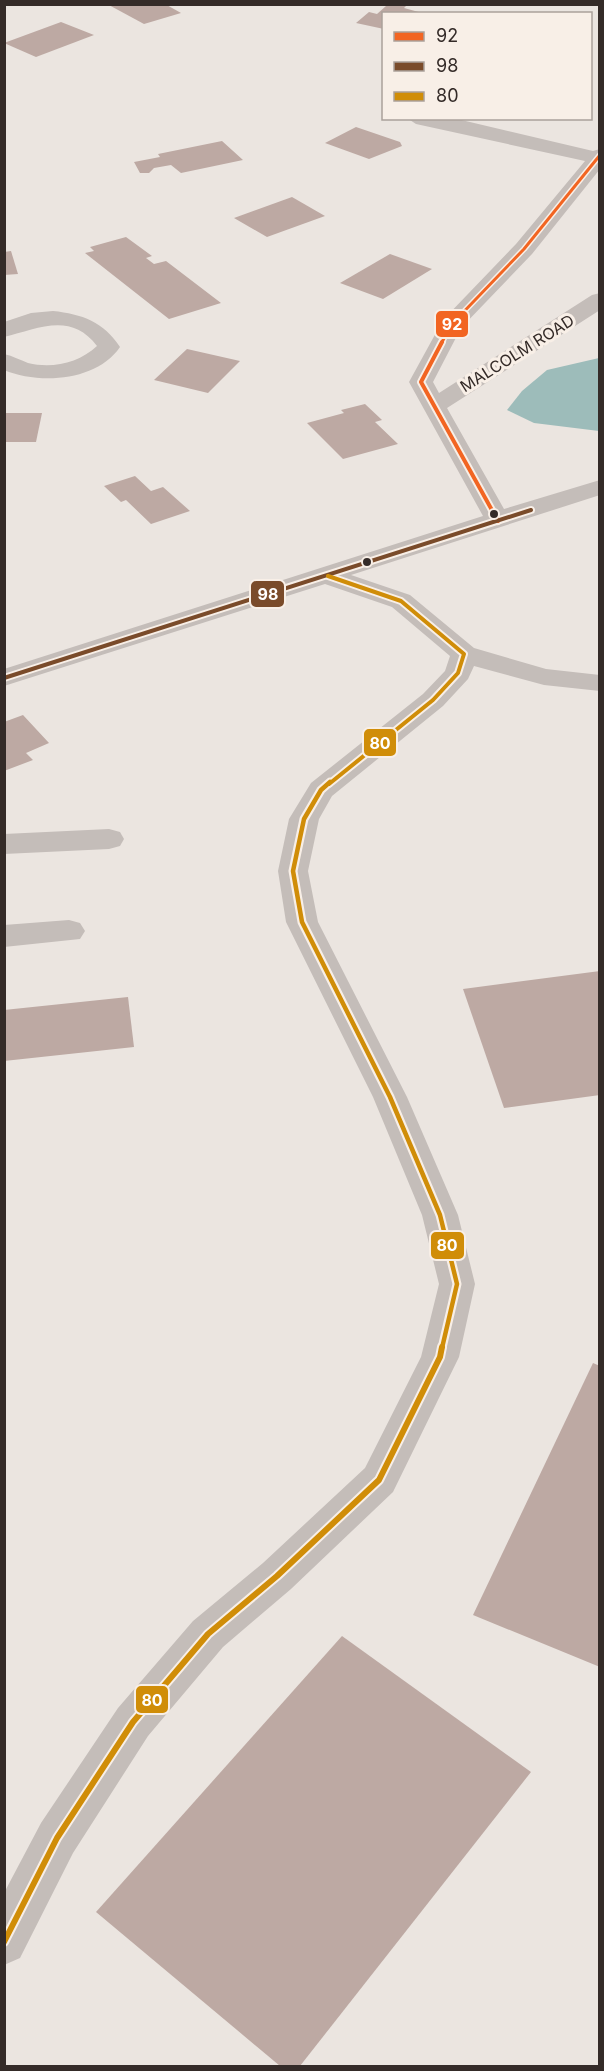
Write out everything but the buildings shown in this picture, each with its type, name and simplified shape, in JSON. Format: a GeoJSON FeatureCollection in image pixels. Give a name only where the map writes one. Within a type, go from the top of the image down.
{"type":"FeatureCollection","features":[{"type":"Feature","properties":{"kind":"street"},"geometry":{"type":"LineString","coordinates":[[428,120],[599,157],[524,249],[451,325],[421,382],[498,521]]}},
{"type":"Feature","properties":{"kind":"street","name":"MALCOLM ROAD"},"geometry":{"type":"LineString","coordinates":[[434,406],[600,300]]}},
{"type":"Feature","properties":{"kind":"street"},"geometry":{"type":"LineString","coordinates":[[4,330],[30,320],[58,318],[89,326],[104,337],[109,347],[98,360],[70,369],[37,372],[4,362]]}},
{"type":"Feature","properties":{"kind":"street"},"geometry":{"type":"LineString","coordinates":[[4,678],[600,487]]}},
{"type":"Feature","properties":{"kind":"street"},"geometry":{"type":"LineString","coordinates":[[328,576],[401,601],[464,654],[544,676],[600,683]]}},
{"type":"Feature","properties":{"kind":"street"},"geometry":{"type":"LineString","coordinates":[[4,1942],[57,1838],[133,1722],[208,1634],[277,1576],[379,1480],[440,1357],[457,1284],[440,1215],[390,1097],[302,922],[293,871],[304,819],[321,790],[433,700],[458,673],[464,654]]}},
{"type":"Feature","properties":{"kind":"street"},"geometry":{"type":"LineString","coordinates":[[4,844],[109,839]]}},
{"type":"Feature","properties":{"kind":"street"},"geometry":{"type":"LineString","coordinates":[[4,936],[69,931]]}},
{"type":"Feature","properties":{"kind":"water"},"geometry":{"type":"Polygon","coordinates":[[[599,358],[599,431],[534,423],[507,410],[522,391],[547,370],[599,358]]]}},
{"type":"Feature","properties":{"kind":"transit line","name":"92"},"geometry":{"type":"LineString","coordinates":[[498,521],[421,382],[451,325],[524,249],[600,155]]}},
{"type":"Feature","properties":{"kind":"transit line","name":"98"},"geometry":{"type":"LineString","coordinates":[[4,678],[531,510]]}},
{"type":"Feature","properties":{"kind":"transit line","name":"80"},"geometry":{"type":"LineString","coordinates":[[4,1942],[57,1838],[133,1722],[208,1634],[277,1576],[379,1480],[440,1357],[457,1284],[440,1215],[390,1097],[302,922],[293,871],[304,819],[321,790],[433,700],[458,673],[464,654],[401,601],[328,576]]}}]}
